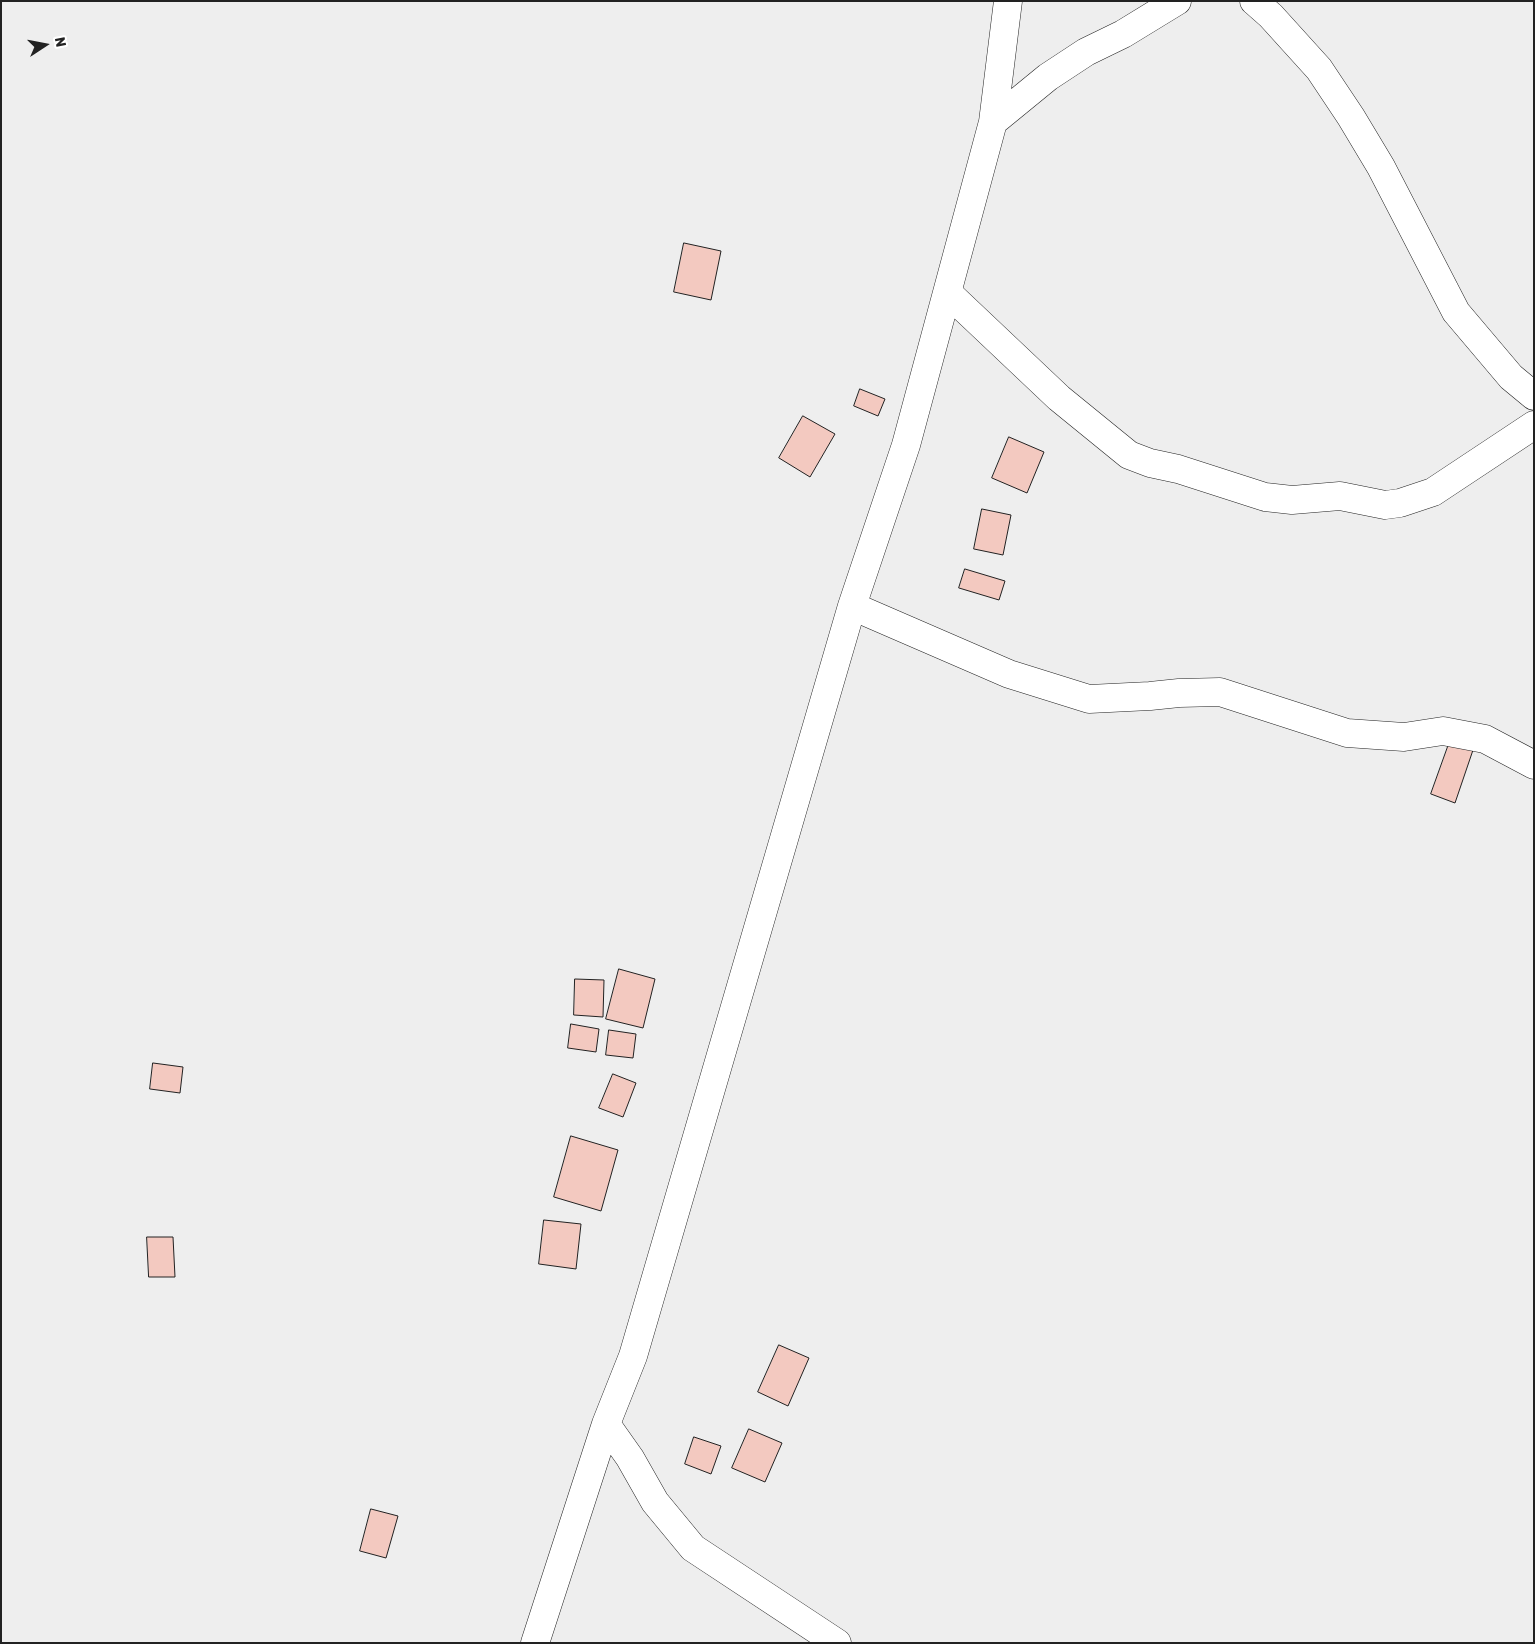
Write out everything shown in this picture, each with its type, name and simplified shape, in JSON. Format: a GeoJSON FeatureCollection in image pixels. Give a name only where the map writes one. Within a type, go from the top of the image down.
{"type":"FeatureCollection","features":[{"type":"Feature","properties":{"kind":"street"},"geometry":{"type":"LineString","coordinates":[[534,1643],[606,1424],[633,1356],[852,606],[906,445],[992,122],[1008,1]]}},
{"type":"Feature","properties":{"kind":"street"},"geometry":{"type":"LineString","coordinates":[[992,122],[1048,77],[1086,52],[1123,34],[1176,1]]}},
{"type":"Feature","properties":{"kind":"street"},"geometry":{"type":"LineString","coordinates":[[1254,1],[1271,16],[1319,69],[1351,117],[1381,167],[1456,312],[1511,377],[1534,396]]}},
{"type":"Feature","properties":{"kind":"street"},"geometry":{"type":"LineString","coordinates":[[948,293],[1059,398],[1130,455],[1265,497],[1292,500],[1340,496],[1385,504],[1400,503],[1433,492],[1534,425]]}},
{"type":"Feature","properties":{"kind":"street"},"geometry":{"type":"LineString","coordinates":[[852,606],[1009,674],[1088,699],[1220,692],[1347,733],[1404,737],[1443,730],[1485,738],[1534,765]]}},
{"type":"Feature","properties":{"kind":"street"},"geometry":{"type":"LineString","coordinates":[[606,1424],[630,1458],[655,1502],[692,1548],[837,1643]]}},
{"type":"Feature","properties":{"kind":"shaded area"},"geometry":{"type":"Polygon","coordinates":[[[1,1],[1534,1],[1534,1643],[1,1643],[1,1]]]}},
{"type":"Feature","properties":{"kind":"building"},"geometry":{"type":"Polygon","coordinates":[[[684,243],[721,251],[711,300],[674,292],[684,243]]]}},
{"type":"Feature","properties":{"kind":"building"},"geometry":{"type":"Polygon","coordinates":[[[860,389],[885,399],[878,416],[854,406],[860,389]]]}},
{"type":"Feature","properties":{"kind":"building"},"geometry":{"type":"Polygon","coordinates":[[[803,416],[835,434],[810,477],[779,458],[803,416]]]}},
{"type":"Feature","properties":{"kind":"building"},"geometry":{"type":"Polygon","coordinates":[[[1009,437],[1044,452],[1027,493],[992,478],[1009,437]]]}},
{"type":"Feature","properties":{"kind":"building"},"geometry":{"type":"Polygon","coordinates":[[[982,509],[1011,515],[1003,555],[974,549],[982,509]]]}},
{"type":"Feature","properties":{"kind":"building"},"geometry":{"type":"Polygon","coordinates":[[[965,569],[1005,581],[999,600],[959,588],[965,569]]]}},
{"type":"Feature","properties":{"kind":"building"},"geometry":{"type":"Polygon","coordinates":[[[1450,741],[1473,750],[1455,803],[1431,794],[1450,741]]]}},
{"type":"Feature","properties":{"kind":"building"},"geometry":{"type":"Polygon","coordinates":[[[619,969],[655,979],[643,1028],[606,1019],[619,969]]]}},
{"type":"Feature","properties":{"kind":"building"},"geometry":{"type":"Polygon","coordinates":[[[575,979],[604,980],[603,1017],[574,1015],[575,979]]]}},
{"type":"Feature","properties":{"kind":"building"},"geometry":{"type":"Polygon","coordinates":[[[571,1024],[599,1029],[596,1052],[568,1048],[571,1024]]]}},
{"type":"Feature","properties":{"kind":"building"},"geometry":{"type":"Polygon","coordinates":[[[609,1030],[636,1034],[633,1058],[606,1055],[609,1030]]]}},
{"type":"Feature","properties":{"kind":"building"},"geometry":{"type":"Polygon","coordinates":[[[153,1063],[183,1067],[180,1093],[150,1089],[153,1063]]]}},
{"type":"Feature","properties":{"kind":"building"},"geometry":{"type":"Polygon","coordinates":[[[613,1074],[636,1083],[623,1117],[599,1108],[613,1074]]]}},
{"type":"Feature","properties":{"kind":"building"},"geometry":{"type":"Polygon","coordinates":[[[571,1136],[618,1150],[601,1211],[554,1197],[571,1136]]]}},
{"type":"Feature","properties":{"kind":"building"},"geometry":{"type":"Polygon","coordinates":[[[544,1220],[581,1224],[576,1269],[539,1264],[544,1220]]]}},
{"type":"Feature","properties":{"kind":"building"},"geometry":{"type":"Polygon","coordinates":[[[147,1237],[173,1237],[175,1277],[149,1277],[147,1237]]]}},
{"type":"Feature","properties":{"kind":"building"},"geometry":{"type":"Polygon","coordinates":[[[779,1345],[809,1358],[788,1406],[758,1392],[779,1345]]]}},
{"type":"Feature","properties":{"kind":"building"},"geometry":{"type":"Polygon","coordinates":[[[749,1429],[782,1443],[765,1482],[732,1468],[749,1429]]]}},
{"type":"Feature","properties":{"kind":"building"},"geometry":{"type":"Polygon","coordinates":[[[694,1437],[721,1446],[711,1474],[685,1464],[694,1437]]]}},
{"type":"Feature","properties":{"kind":"building"},"geometry":{"type":"Polygon","coordinates":[[[371,1509],[398,1516],[386,1558],[360,1551],[371,1509]]]}}]}
